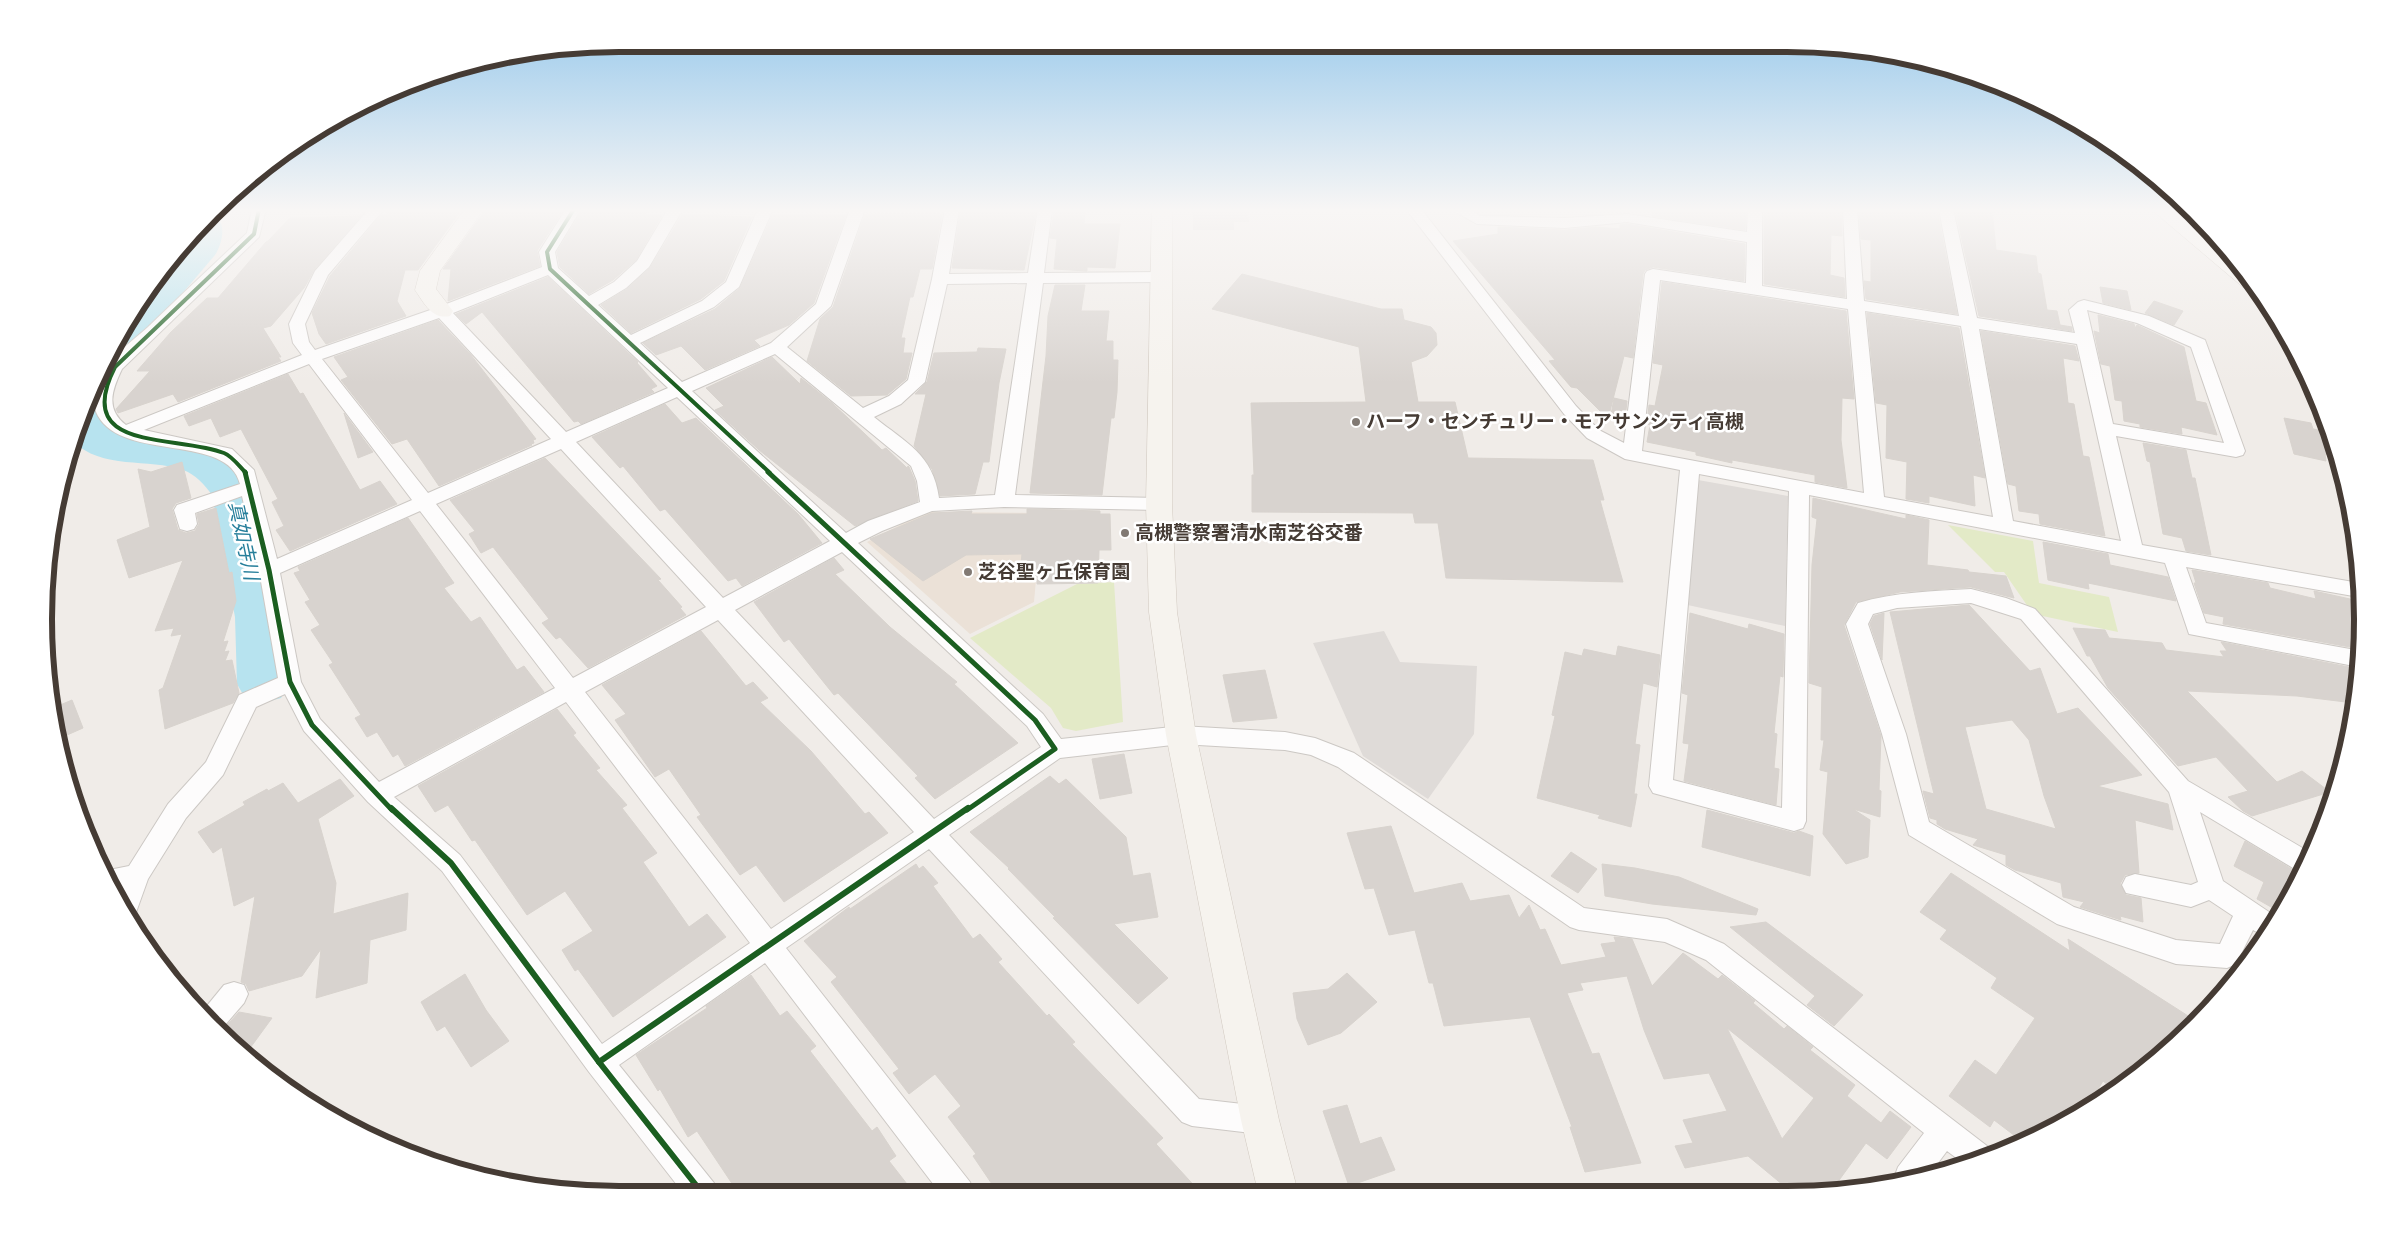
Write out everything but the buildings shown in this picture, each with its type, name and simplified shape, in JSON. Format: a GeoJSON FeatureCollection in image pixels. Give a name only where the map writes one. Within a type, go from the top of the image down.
{"type":"FeatureCollection","features":[{"type":"Feature","properties":{"kind":"street"},"geometry":{"type":"LineString","coordinates":[[220,267],[115,367],[102,391],[103,411],[112,424],[124,432],[225,453],[247,474],[269,570],[290,682],[312,725],[376,795],[451,864],[599,1062],[697,1186]]}},
{"type":"Feature","properties":{"kind":"street"},"geometry":{"type":"LineString","coordinates":[[328,267],[322,274],[297,324],[301,343],[953,1186]]}},
{"type":"Feature","properties":{"kind":"street"},"geometry":{"type":"LineString","coordinates":[[433,267],[425,290],[442,311],[1192,1112],[1260,1120]]}},
{"type":"Feature","properties":{"kind":"street"},"geometry":{"type":"LineString","coordinates":[[587,304],[620,285],[639,267]]}},
{"type":"Feature","properties":{"kind":"street"},"geometry":{"type":"LineString","coordinates":[[629,342],[708,304],[733,284],[741,267]]}},
{"type":"Feature","properties":{"kind":"street"},"geometry":{"type":"LineString","coordinates":[[269,570],[778,347],[823,306],[837,267]]}},
{"type":"Feature","properties":{"kind":"street"},"geometry":{"type":"LineString","coordinates":[[861,416],[895,400],[916,382],[942,267]]}},
{"type":"Feature","properties":{"kind":"street"},"geometry":{"type":"LineString","coordinates":[[1004,501],[1038,267]]}},
{"type":"Feature","properties":{"kind":"street"},"geometry":{"type":"LineString","coordinates":[[1161,267],[1159,504],[1163,612],[1181,735],[1260,1120],[1276,1186]]}},
{"type":"Feature","properties":{"kind":"street"},"geometry":{"type":"LineString","coordinates":[[1458,267],[1570,410],[1593,434],[1632,455],[2133,551],[2352,589]]}},
{"type":"Feature","properties":{"kind":"street"},"geometry":{"type":"LineString","coordinates":[[1754,267],[1754,289]]}},
{"type":"Feature","properties":{"kind":"street"},"geometry":{"type":"LineString","coordinates":[[1854,267],[1875,502]]}},
{"type":"Feature","properties":{"kind":"street"},"geometry":{"type":"LineString","coordinates":[[1958,267],[2004,526]]}},
{"type":"Feature","properties":{"kind":"street"},"geometry":{"type":"LineString","coordinates":[[124,432],[312,358],[442,311],[550,269],[1035,720],[1055,749]]}},
{"type":"Feature","properties":{"kind":"street"},"geometry":{"type":"LineString","coordinates":[[1632,455],[1653,274],[2085,340]]}},
{"type":"Feature","properties":{"kind":"street"},"geometry":{"type":"LineString","coordinates":[[940,279],[1161,277]]}},
{"type":"Feature","properties":{"kind":"street"},"geometry":{"type":"LineString","coordinates":[[2105,428],[2236,450],[2199,344],[2172,328],[2121,311],[2084,306],[2077,310],[2133,551]]}},
{"type":"Feature","properties":{"kind":"street"},"geometry":{"type":"LineString","coordinates":[[778,347],[919,463],[927,481],[930,505]]}},
{"type":"Feature","properties":{"kind":"street"},"geometry":{"type":"LineString","coordinates":[[1690,466],[1660,786],[1794,822],[1799,487]]}},
{"type":"Feature","properties":{"kind":"street"},"geometry":{"type":"LineString","coordinates":[[187,524],[184,510],[250,486]]}},
{"type":"Feature","properties":{"kind":"street"},"geometry":{"type":"LineString","coordinates":[[376,795],[844,542],[875,526],[930,505],[1004,501],[1122,505],[1159,504]]}},
{"type":"Feature","properties":{"kind":"street"},"geometry":{"type":"LineString","coordinates":[[2172,558],[2197,629],[2352,657]]}},
{"type":"Feature","properties":{"kind":"street"},"geometry":{"type":"LineString","coordinates":[[2180,788],[2212,888],[2258,919],[2227,956],[2176,952],[2066,916],[1918,828],[1894,734],[1857,624],[1865,608],[1897,601],[1971,596],[1999,603],[2028,614],[2180,788],[2300,859]]}},
{"type":"Feature","properties":{"kind":"street"},"geometry":{"type":"LineString","coordinates":[[128,902],[137,875],[177,811],[215,768],[247,701],[290,682]]}},
{"type":"Feature","properties":{"kind":"street"},"geometry":{"type":"LineString","coordinates":[[599,1062],[1055,749],[1181,735],[1284,741],[1315,747],[1346,760],[1578,919],[1667,931],[1715,952],[1975,1154]]}},
{"type":"Feature","properties":{"kind":"street"},"geometry":{"type":"LineString","coordinates":[[116,879],[137,875]]}},
{"type":"Feature","properties":{"kind":"street"},"geometry":{"type":"LineString","coordinates":[[2135,885],[2191,896],[2212,888]]}},
{"type":"Feature","properties":{"kind":"street"},"geometry":{"type":"LineString","coordinates":[[215,1016],[234,994]]}},
{"type":"Feature","properties":{"kind":"street"},"geometry":{"type":"LineString","coordinates":[[1914,1172],[1944,1131]]}},
{"type":"Feature","properties":{"kind":"shaded area"},"geometry":{"type":"Polygon","coordinates":[[[1698,480],[1788,496],[1785,626],[1683,604],[1698,480]]]}},
{"type":"Feature","properties":{"kind":"shaded area","name":"芝谷聖ヶ丘保育園"},"geometry":{"type":"Polygon","coordinates":[[[925,512],[1042,513],[1034,602],[970,634],[867,542],[925,512]]]}},
{"type":"Feature","properties":{"kind":"shaded area"},"geometry":{"type":"Polygon","coordinates":[[[1384,631],[1400,662],[1477,666],[1474,734],[1428,799],[1363,756],[1313,643],[1384,631]]]}},
{"type":"Feature","properties":{"kind":"green space"},"geometry":{"type":"Polygon","coordinates":[[[1948,525],[2033,541],[2039,583],[2109,597],[2118,632],[2033,614],[2004,572],[1995,572],[1948,525]]]}},
{"type":"Feature","properties":{"kind":"green space"},"geometry":{"type":"Polygon","coordinates":[[[1114,582],[1123,722],[1076,731],[1063,728],[1051,708],[970,638],[1077,584],[1114,582]]]}},
{"type":"Feature","properties":{"kind":"waterway","name":"真如寺川"},"geometry":{"type":"LineString","coordinates":[[135,325],[185,267]]}},
{"type":"Feature","properties":{"kind":"waterway","name":"真如寺川"},"geometry":{"type":"LineString","coordinates":[[86,430],[95,439],[111,445],[130,450],[187,457],[200,461],[216,472],[232,491],[235,496],[259,617],[263,684]]}},
{"type":"Feature","properties":{"kind":"cycle path"},"geometry":{"type":"LineString","coordinates":[[220,267],[115,367],[103,395],[104,410],[114,425],[124,432],[225,453],[247,474],[269,570],[290,682],[312,725],[376,795],[451,863],[599,1062],[697,1186]]}},
{"type":"Feature","properties":{"kind":"cycle path"},"geometry":{"type":"LineString","coordinates":[[550,267],[1035,720],[1055,749],[599,1062]]}},
{"type":"Feature","properties":{"kind":"place","name":"ハーフ・センチュリー・モアサンシティ高槻"},"geometry":{"type":"Point","coordinates":[1356,422]}},
{"type":"Feature","properties":{"kind":"place","name":"高槻警察署清水南芝谷交番"},"geometry":{"type":"Point","coordinates":[1125,533]}},
{"type":"Feature","properties":{"kind":"place","name":"芝谷聖ヶ丘保育園"},"geometry":{"type":"Point","coordinates":[968,572]}}]}
